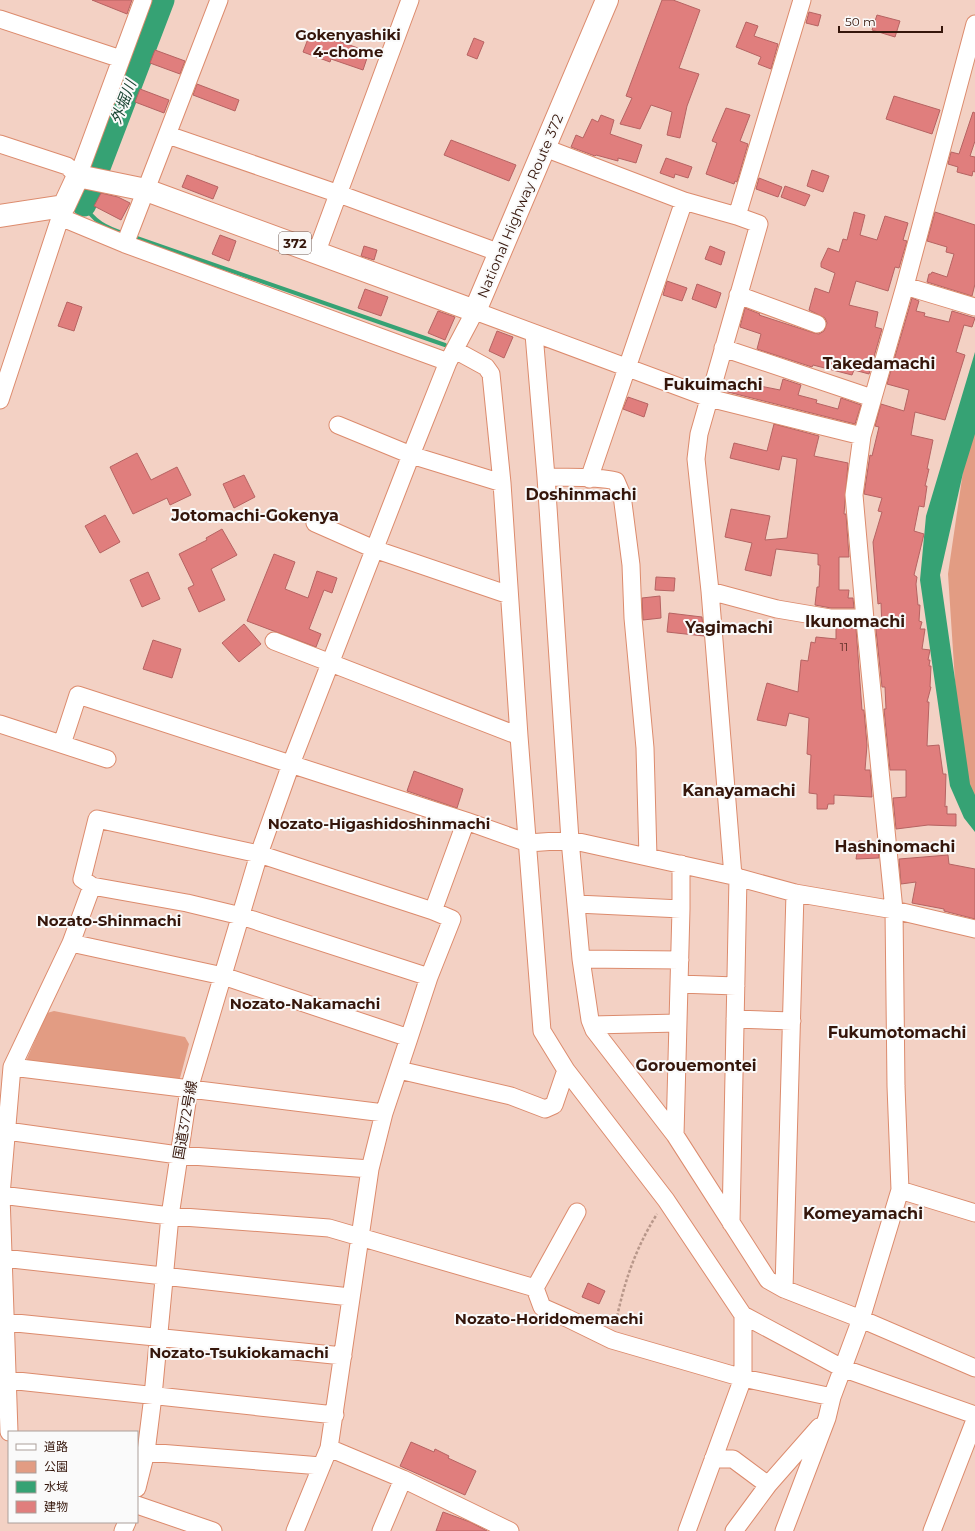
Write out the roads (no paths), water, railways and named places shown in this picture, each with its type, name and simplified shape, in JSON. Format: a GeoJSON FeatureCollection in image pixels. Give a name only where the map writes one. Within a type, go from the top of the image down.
{"type":"FeatureCollection","features":[{"type":"Feature","properties":{"kind":"highway","name":"National Highway Route 372"},"geometry":{"type":"LineString","coordinates":[[84,177],[146,190],[317,251],[475,311],[607,0]]}},
{"type":"Feature","properties":{"kind":"highway"},"geometry":{"type":"LineString","coordinates":[[0,216],[62,212],[84,177]]}},
{"type":"Feature","properties":{"kind":"street"},"geometry":{"type":"LineString","coordinates":[[0,144],[67,166],[84,177],[121,59],[143,0]]}},
{"type":"Feature","properties":{"kind":"street"},"geometry":{"type":"LineString","coordinates":[[128,236],[219,0]]}},
{"type":"Feature","properties":{"kind":"street"},"geometry":{"type":"LineString","coordinates":[[317,251],[410,0]]}},
{"type":"Feature","properties":{"kind":"street"},"geometry":{"type":"LineString","coordinates":[[737,216],[802,0]]}},
{"type":"Feature","properties":{"kind":"street"},"geometry":{"type":"LineString","coordinates":[[0,19],[121,59]]}},
{"type":"Feature","properties":{"kind":"street"},"geometry":{"type":"LineString","coordinates":[[784,1531],[827,1418],[832,1397],[861,1319],[900,1190],[896,1086],[894,910],[864,618],[854,495],[862,436],[975,24]]}},
{"type":"Feature","properties":{"kind":"street"},"geometry":{"type":"LineString","coordinates":[[168,135],[339,194],[500,253]]}},
{"type":"Feature","properties":{"kind":"street"},"geometry":{"type":"LineString","coordinates":[[544,148],[684,201],[759,224],[699,434],[696,459],[710,591],[735,877],[736,986],[731,1223]]}},
{"type":"Feature","properties":{"kind":"street"},"geometry":{"type":"LineString","coordinates":[[589,479],[626,367],[684,201]]}},
{"type":"Feature","properties":{"kind":"street"},"geometry":{"type":"LineString","coordinates":[[0,400],[62,212],[452,356],[486,367],[491,374],[502,483],[519,736],[542,1031],[566,1070],[666,1200],[743,1315],[842,1368],[975,1415]]}},
{"type":"Feature","properties":{"kind":"street"},"geometry":{"type":"LineString","coordinates":[[904,286],[969,305]]}},
{"type":"Feature","properties":{"kind":"street"},"geometry":{"type":"LineString","coordinates":[[738,295],[817,324]]}},
{"type":"Feature","properties":{"kind":"street"},"geometry":{"type":"LineString","coordinates":[[475,311],[709,398],[862,436]]}},
{"type":"Feature","properties":{"kind":"street","name":"国道372号線"},"geometry":{"type":"LineString","coordinates":[[138,1484],[146,1452],[153,1396],[170,1216],[189,1089],[259,854],[291,764],[410,455],[452,356],[475,311]]}},
{"type":"Feature","properties":{"kind":"street"},"geometry":{"type":"LineString","coordinates":[[534,334],[546,477],[570,840],[581,959],[594,1030],[675,1135],[768,1280],[784,1289],[861,1319],[975,1368]]}},
{"type":"Feature","properties":{"kind":"street"},"geometry":{"type":"LineString","coordinates":[[723,348],[872,398]]}},
{"type":"Feature","properties":{"kind":"street"},"geometry":{"type":"LineString","coordinates":[[338,425],[410,455],[502,483]]}},
{"type":"Feature","properties":{"kind":"street"},"geometry":{"type":"LineString","coordinates":[[546,477],[589,479],[601,478],[616,481],[622,495],[631,565],[633,618],[645,748],[648,857]]}},
{"type":"Feature","properties":{"kind":"street"},"geometry":{"type":"LineString","coordinates":[[316,523],[374,549],[509,595]]}},
{"type":"Feature","properties":{"kind":"street"},"geometry":{"type":"LineString","coordinates":[[710,591],[777,609],[830,618],[864,618]]}},
{"type":"Feature","properties":{"kind":"street"},"geometry":{"type":"LineString","coordinates":[[274,642],[519,736]]}},
{"type":"Feature","properties":{"kind":"street"},"geometry":{"type":"LineString","coordinates":[[62,744],[78,695],[466,821],[528,843],[570,840],[681,864],[795,893],[894,910],[975,929]]}},
{"type":"Feature","properties":{"kind":"street"},"geometry":{"type":"LineString","coordinates":[[0,724],[107,759]]}},
{"type":"Feature","properties":{"kind":"street"},"geometry":{"type":"LineString","coordinates":[[295,1531],[320,1466],[329,1448],[335,1414],[350,1296],[361,1237],[370,1168],[384,1113],[429,977],[452,919],[433,911],[259,854],[96,819],[82,879],[92,886],[187,903],[241,916],[429,977]]}},
{"type":"Feature","properties":{"kind":"street"},"geometry":{"type":"LineString","coordinates":[[433,911],[466,821]]}},
{"type":"Feature","properties":{"kind":"street"},"geometry":{"type":"LineString","coordinates":[[675,1135],[681,864]]}},
{"type":"Feature","properties":{"kind":"street"},"geometry":{"type":"LineString","coordinates":[[9,1431],[1,1195],[12,1067],[71,943],[92,886]]}},
{"type":"Feature","properties":{"kind":"street"},"geometry":{"type":"LineString","coordinates":[[784,1289],[795,893]]}},
{"type":"Feature","properties":{"kind":"street"},"geometry":{"type":"LineString","coordinates":[[577,904],[681,909]]}},
{"type":"Feature","properties":{"kind":"street"},"geometry":{"type":"LineString","coordinates":[[71,943],[223,976],[409,1038]]}},
{"type":"Feature","properties":{"kind":"street"},"geometry":{"type":"LineString","coordinates":[[581,959],[680,960]]}},
{"type":"Feature","properties":{"kind":"street"},"geometry":{"type":"LineString","coordinates":[[679,984],[736,986]]}},
{"type":"Feature","properties":{"kind":"street"},"geometry":{"type":"LineString","coordinates":[[735,1019],[792,1021]]}},
{"type":"Feature","properties":{"kind":"street"},"geometry":{"type":"LineString","coordinates":[[592,1025],[678,1023]]}},
{"type":"Feature","properties":{"kind":"street"},"geometry":{"type":"LineString","coordinates":[[12,1067],[384,1113]]}},
{"type":"Feature","properties":{"kind":"street"},"geometry":{"type":"LineString","coordinates":[[399,1070],[511,1096],[545,1109],[554,1104],[566,1070]]}},
{"type":"Feature","properties":{"kind":"street"},"geometry":{"type":"LineString","coordinates":[[7,1131],[178,1155],[370,1168]]}},
{"type":"Feature","properties":{"kind":"street"},"geometry":{"type":"LineString","coordinates":[[900,1190],[975,1213]]}},
{"type":"Feature","properties":{"kind":"street"},"geometry":{"type":"LineString","coordinates":[[1,1195],[170,1216],[329,1228],[535,1288]]}},
{"type":"Feature","properties":{"kind":"street"},"geometry":{"type":"LineString","coordinates":[[577,1212],[535,1288],[542,1307],[612,1340],[742,1378],[832,1397]]}},
{"type":"Feature","properties":{"kind":"street"},"geometry":{"type":"LineString","coordinates":[[4,1258],[350,1296]]}},
{"type":"Feature","properties":{"kind":"street"},"geometry":{"type":"LineString","coordinates":[[688,1531],[742,1378],[743,1315]]}},
{"type":"Feature","properties":{"kind":"street"},"geometry":{"type":"LineString","coordinates":[[6,1322],[343,1356]]}},
{"type":"Feature","properties":{"kind":"street"},"geometry":{"type":"LineString","coordinates":[[8,1380],[335,1414]]}},
{"type":"Feature","properties":{"kind":"street"},"geometry":{"type":"LineString","coordinates":[[734,1531],[768,1485],[827,1418]]}},
{"type":"Feature","properties":{"kind":"street"},"geometry":{"type":"LineString","coordinates":[[932,1531],[975,1420]]}},
{"type":"Feature","properties":{"kind":"street"},"geometry":{"type":"LineString","coordinates":[[329,1448],[403,1479],[510,1531]]}},
{"type":"Feature","properties":{"kind":"street"},"geometry":{"type":"LineString","coordinates":[[146,1452],[320,1466]]}},
{"type":"Feature","properties":{"kind":"street"},"geometry":{"type":"LineString","coordinates":[[713,1459],[733,1459],[768,1485]]}},
{"type":"Feature","properties":{"kind":"street"},"geometry":{"type":"LineString","coordinates":[[381,1531],[403,1479]]}},
{"type":"Feature","properties":{"kind":"street"},"geometry":{"type":"LineString","coordinates":[[138,1505],[213,1531]]}},
{"type":"Feature","properties":{"kind":"water"},"geometry":{"type":"Polygon","coordinates":[[[975,352],[975,434],[963,473],[940,575],[970,784],[975,795],[975,832],[964,818],[950,786],[920,580],[926,516],[975,352]]]}},
{"type":"Feature","properties":{"kind":"waterway","name":"外堀川"},"geometry":{"type":"LineString","coordinates":[[84,204],[162,0]]}},
{"type":"Feature","properties":{"kind":"waterway"},"geometry":{"type":"LineString","coordinates":[[84,204],[96,220],[101,224],[125,234]]}},
{"type":"Feature","properties":{"kind":"waterway"},"geometry":{"type":"LineString","coordinates":[[131,236],[445,345]]}},
{"type":"Feature","properties":{"kind":"district","name":"Gokenyashiki 4-chome"},"geometry":{"type":"Point","coordinates":[348,42]}},
{"type":"Feature","properties":{"kind":"district","name":"Takedamachi"},"geometry":{"type":"Point","coordinates":[879,363]}},
{"type":"Feature","properties":{"kind":"district","name":"Fukuimachi"},"geometry":{"type":"Point","coordinates":[713,384]}},
{"type":"Feature","properties":{"kind":"district","name":"Doshinmachi"},"geometry":{"type":"Point","coordinates":[581,494]}},
{"type":"Feature","properties":{"kind":"district","name":"Jotomachi-Gokenya"},"geometry":{"type":"Point","coordinates":[255,515]}},
{"type":"Feature","properties":{"kind":"district","name":"Ikunomachi"},"geometry":{"type":"Point","coordinates":[855,621]}},
{"type":"Feature","properties":{"kind":"district","name":"Yagimachi"},"geometry":{"type":"Point","coordinates":[729,627]}},
{"type":"Feature","properties":{"kind":"district","name":"Kanayamachi"},"geometry":{"type":"Point","coordinates":[739,790]}},
{"type":"Feature","properties":{"kind":"district","name":"Nozato-Higashidoshinmachi"},"geometry":{"type":"Point","coordinates":[379,823]}},
{"type":"Feature","properties":{"kind":"district","name":"Hashinomachi"},"geometry":{"type":"Point","coordinates":[895,846]}},
{"type":"Feature","properties":{"kind":"district","name":"Nozato-Shinmachi"},"geometry":{"type":"Point","coordinates":[109,920]}},
{"type":"Feature","properties":{"kind":"district","name":"Nozato-Nakamachi"},"geometry":{"type":"Point","coordinates":[305,1003]}},
{"type":"Feature","properties":{"kind":"district","name":"Fukumotomachi"},"geometry":{"type":"Point","coordinates":[897,1032]}},
{"type":"Feature","properties":{"kind":"district","name":"Gorouemontei"},"geometry":{"type":"Point","coordinates":[696,1065]}},
{"type":"Feature","properties":{"kind":"district","name":"Komeyamachi"},"geometry":{"type":"Point","coordinates":[863,1213]}},
{"type":"Feature","properties":{"kind":"district","name":"Nozato-Horidomemachi"},"geometry":{"type":"Point","coordinates":[549,1318]}},
{"type":"Feature","properties":{"kind":"district","name":"Nozato-Tsukiokamachi"},"geometry":{"type":"Point","coordinates":[239,1352]}}]}
